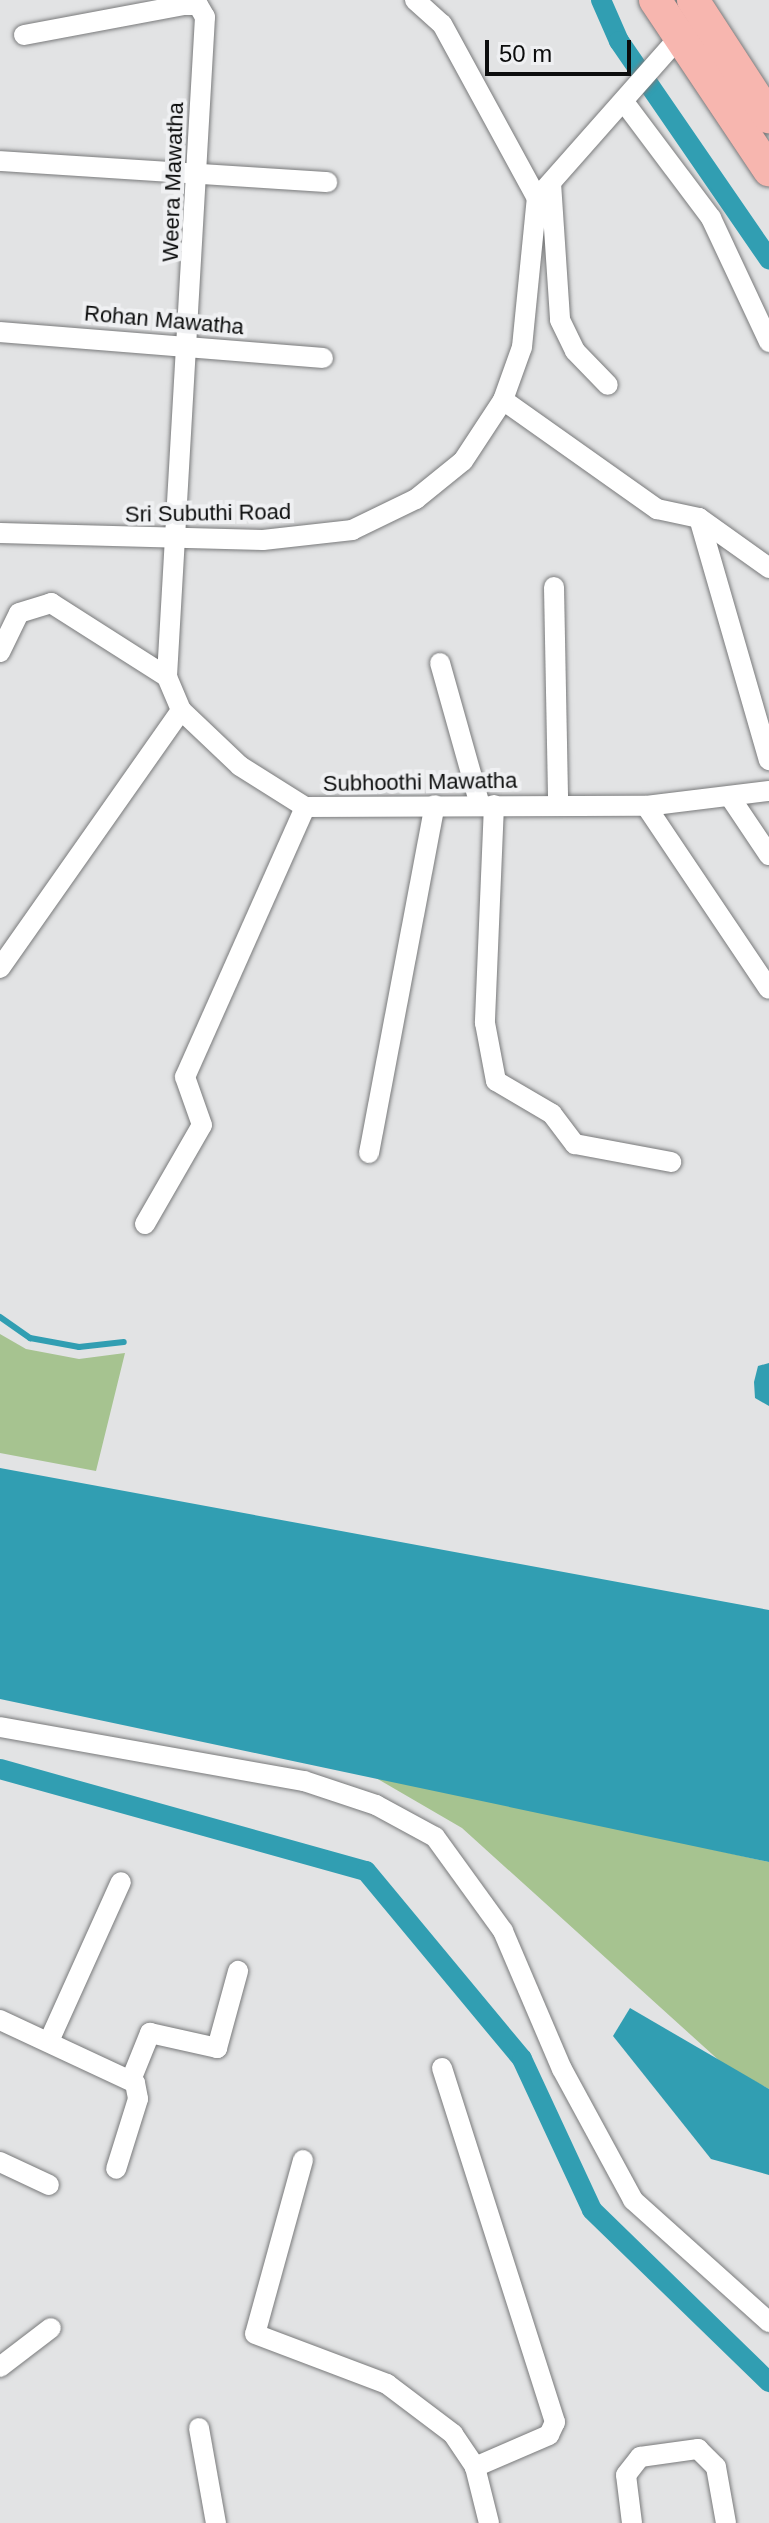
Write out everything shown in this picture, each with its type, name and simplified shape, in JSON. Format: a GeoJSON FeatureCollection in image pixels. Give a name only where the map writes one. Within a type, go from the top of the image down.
{"type":"FeatureCollection","features":[{"type":"Feature","properties":{"kind":"main road"},"geometry":{"type":"LineString","coordinates":[[655,0],[697,12],[769,117]]}},
{"type":"Feature","properties":{"kind":"main road"},"geometry":{"type":"LineString","coordinates":[[697,12],[769,170]]}},
{"type":"Feature","properties":{"kind":"street"},"geometry":{"type":"LineString","coordinates":[[415,0],[442,24],[544,191],[560,320],[575,351],[608,385]]}},
{"type":"Feature","properties":{"kind":"street","name":"Weera Mawatha"},"geometry":{"type":"LineString","coordinates":[[24,35],[198,5],[205,17],[179,540]]}},
{"type":"Feature","properties":{"kind":"street"},"geometry":{"type":"LineString","coordinates":[[544,191],[659,63],[697,12]]}},
{"type":"Feature","properties":{"kind":"street"},"geometry":{"type":"LineString","coordinates":[[628,97],[711,218],[769,342]]}},
{"type":"Feature","properties":{"kind":"street"},"geometry":{"type":"LineString","coordinates":[[0,161],[197,170],[327,182]]}},
{"type":"Feature","properties":{"kind":"street","name":"Sri Subuthi Road"},"geometry":{"type":"LineString","coordinates":[[0,533],[179,540],[352,530],[416,499],[463,461],[503,400],[522,347],[544,191]]}},
{"type":"Feature","properties":{"kind":"street","name":"Rohan Mawatha"},"geometry":{"type":"LineString","coordinates":[[0,332],[323,358]]}},
{"type":"Feature","properties":{"kind":"street"},"geometry":{"type":"LineString","coordinates":[[503,400],[657,509],[699,518],[769,568]]}},
{"type":"Feature","properties":{"kind":"street"},"geometry":{"type":"LineString","coordinates":[[699,518],[769,760]]}},
{"type":"Feature","properties":{"kind":"street","name":"Subhoothi Mawatha"},"geometry":{"type":"LineString","coordinates":[[179,540],[167,677],[181,710],[240,766],[305,807],[646,806],[769,791]]}},
{"type":"Feature","properties":{"kind":"street"},"geometry":{"type":"LineString","coordinates":[[554,587],[558,804]]}},
{"type":"Feature","properties":{"kind":"street"},"geometry":{"type":"LineString","coordinates":[[0,652],[19,613],[51,603],[167,677]]}},
{"type":"Feature","properties":{"kind":"street"},"geometry":{"type":"LineString","coordinates":[[440,663],[487,805],[485,1023],[496,1081],[507,1094],[552,1114],[575,1144],[671,1162]]}},
{"type":"Feature","properties":{"kind":"street"},"geometry":{"type":"LineString","coordinates":[[0,968],[181,710]]}},
{"type":"Feature","properties":{"kind":"street"},"geometry":{"type":"LineString","coordinates":[[730,797],[769,855]]}},
{"type":"Feature","properties":{"kind":"street"},"geometry":{"type":"LineString","coordinates":[[369,1153],[435,805]]}},
{"type":"Feature","properties":{"kind":"street"},"geometry":{"type":"LineString","coordinates":[[646,806],[769,989]]}},
{"type":"Feature","properties":{"kind":"street"},"geometry":{"type":"LineString","coordinates":[[145,1224],[202,1125],[185,1077],[305,807]]}},
{"type":"Feature","properties":{"kind":"street"},"geometry":{"type":"LineString","coordinates":[[0,1727],[304,1781],[376,1805],[435,1837],[503,1931],[562,2069],[633,2200],[769,2322]]}},
{"type":"Feature","properties":{"kind":"street"},"geometry":{"type":"LineString","coordinates":[[50,2039],[121,1882]]}},
{"type":"Feature","properties":{"kind":"street"},"geometry":{"type":"LineString","coordinates":[[116,2169],[138,2099],[131,2080],[150,2033],[217,2048],[238,1971]]}},
{"type":"Feature","properties":{"kind":"street"},"geometry":{"type":"LineString","coordinates":[[0,2020],[50,2039],[131,2080]]}},
{"type":"Feature","properties":{"kind":"street"},"geometry":{"type":"LineString","coordinates":[[442,2068],[555,2422],[549,2435],[475,2467]]}},
{"type":"Feature","properties":{"kind":"street"},"geometry":{"type":"LineString","coordinates":[[303,2160],[255,2334],[387,2384],[453,2434],[475,2467],[489,2523]]}},
{"type":"Feature","properties":{"kind":"street"},"geometry":{"type":"LineString","coordinates":[[0,2162],[49,2185]]}},
{"type":"Feature","properties":{"kind":"street"},"geometry":{"type":"LineString","coordinates":[[0,2367],[51,2328]]}},
{"type":"Feature","properties":{"kind":"street"},"geometry":{"type":"LineString","coordinates":[[199,2428],[216,2523]]}},
{"type":"Feature","properties":{"kind":"street"},"geometry":{"type":"LineString","coordinates":[[632,2523],[626,2475],[640,2457],[698,2449],[716,2467],[726,2523]]}},
{"type":"Feature","properties":{"kind":"green space"},"geometry":{"type":"Polygon","coordinates":[[[0,1334],[26,1349],[79,1359],[125,1353],[96,1471],[0,1453],[0,1334]]]}},
{"type":"Feature","properties":{"kind":"green space"},"geometry":{"type":"Polygon","coordinates":[[[364,1771],[769,1862],[769,2089],[723,2064],[462,1828],[364,1771]]]}},
{"type":"Feature","properties":{"kind":"water"},"geometry":{"type":"Polygon","coordinates":[[[769,1363],[769,1406],[755,1398],[754,1382],[758,1366],[769,1363]]]}},
{"type":"Feature","properties":{"kind":"water"},"geometry":{"type":"Polygon","coordinates":[[[0,1468],[769,1610],[769,1862],[0,1699],[0,1468]]]}},
{"type":"Feature","properties":{"kind":"water"},"geometry":{"type":"Polygon","coordinates":[[[630,2008],[769,2089],[769,2175],[711,2159],[613,2036],[630,2008]]]}},
{"type":"Feature","properties":{"kind":"waterway"},"geometry":{"type":"LineString","coordinates":[[601,0],[619,41],[769,259]]}},
{"type":"Feature","properties":{"kind":"waterway"},"geometry":{"type":"LineString","coordinates":[[0,1317],[30,1338],[79,1347],[124,1342]]}},
{"type":"Feature","properties":{"kind":"waterway"},"geometry":{"type":"LineString","coordinates":[[0,1769],[366,1871],[522,2059],[592,2210],[769,2382]]}}]}
